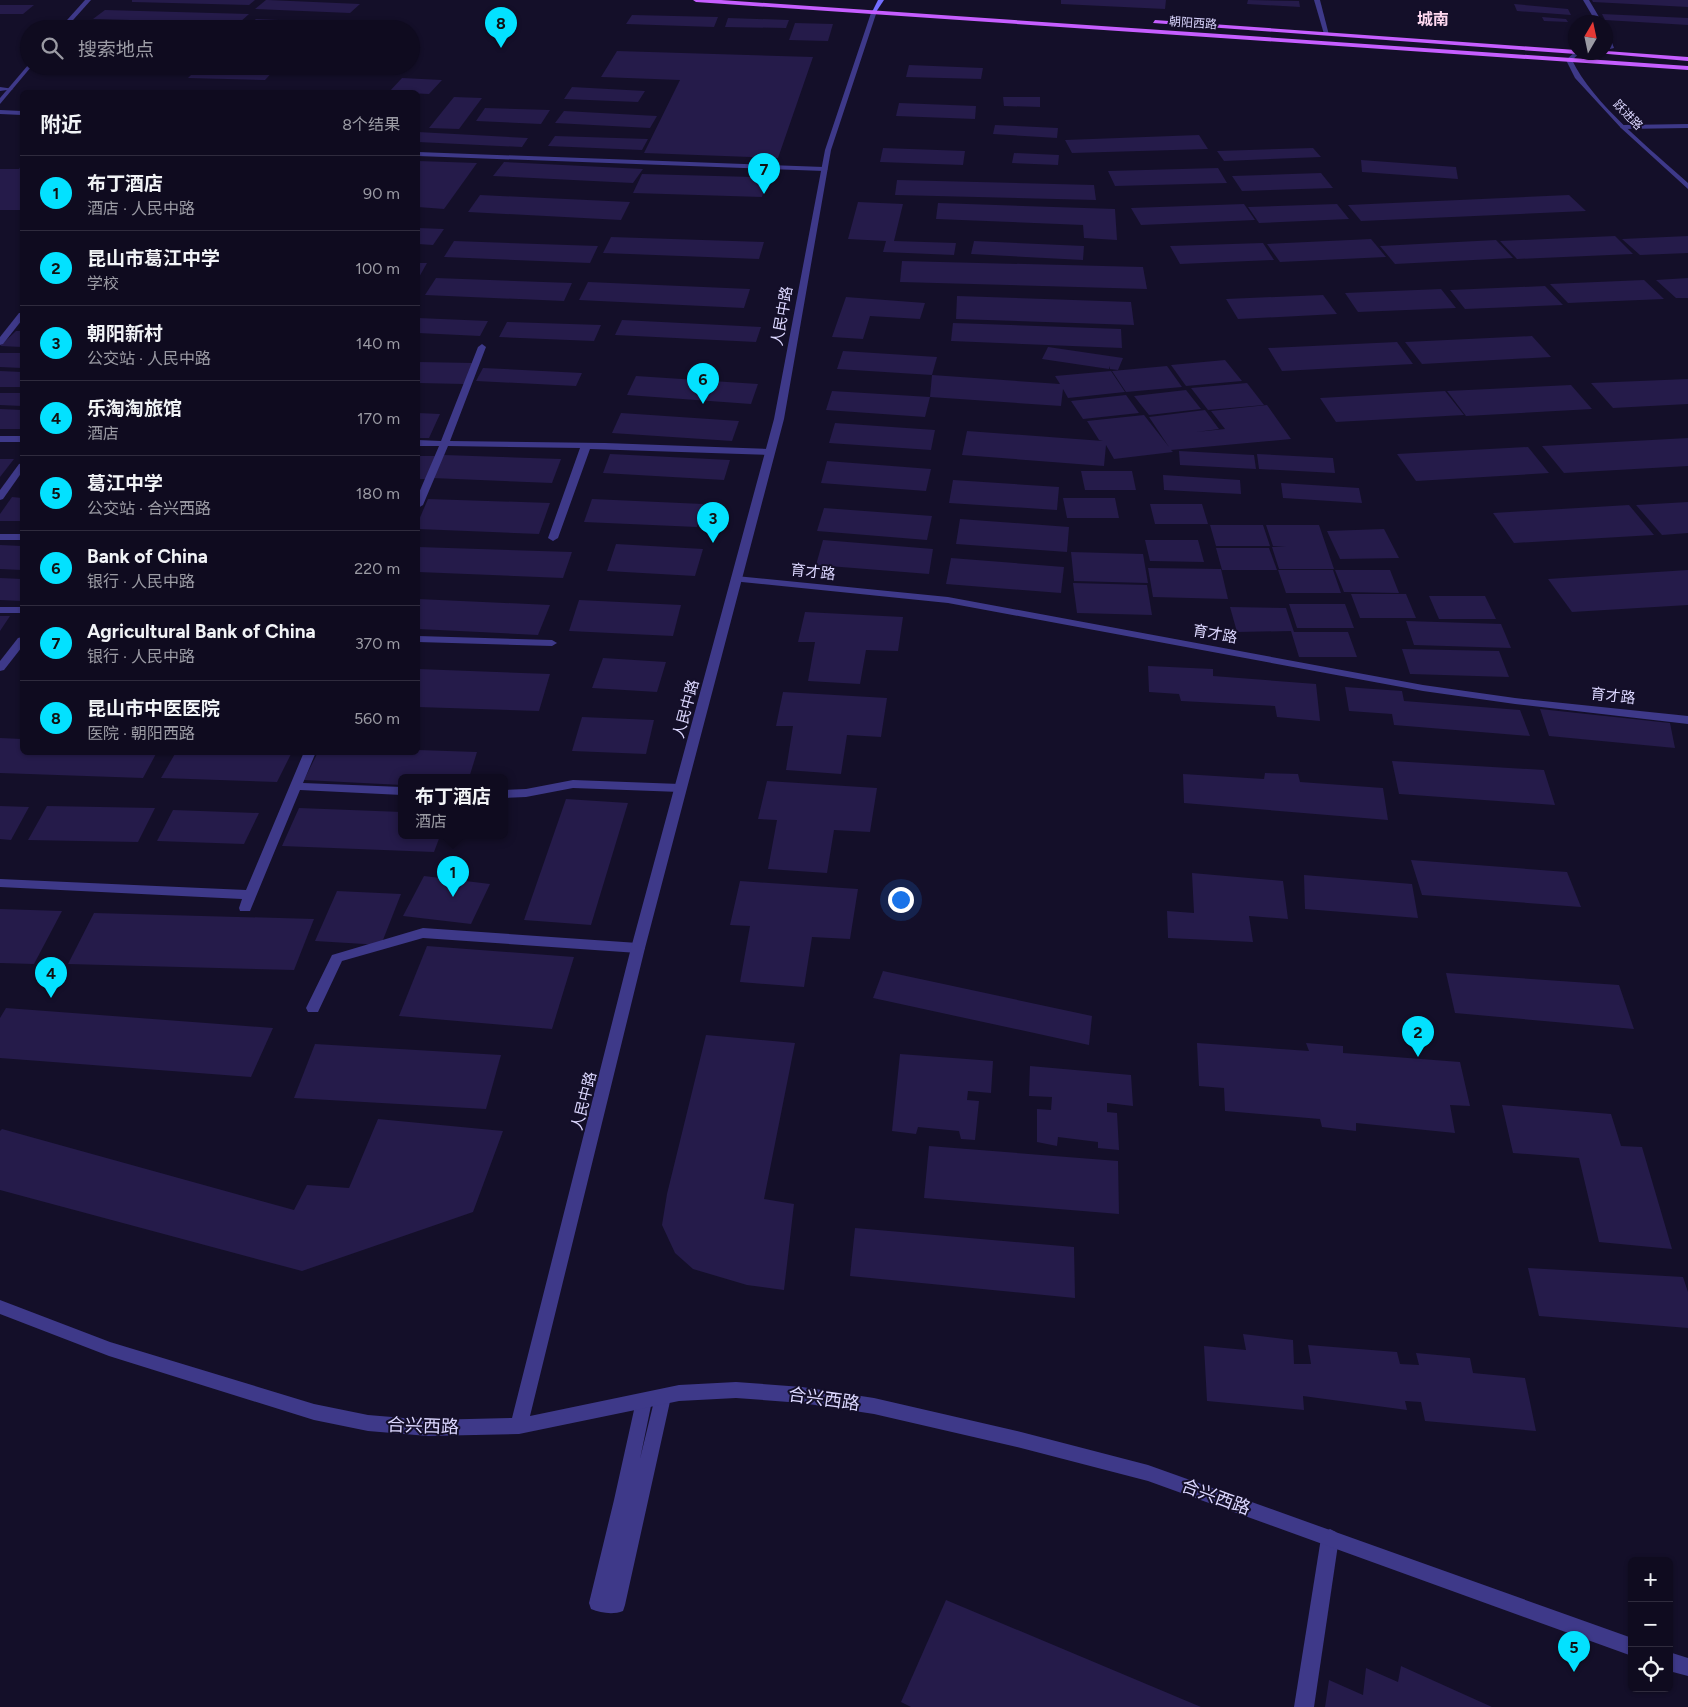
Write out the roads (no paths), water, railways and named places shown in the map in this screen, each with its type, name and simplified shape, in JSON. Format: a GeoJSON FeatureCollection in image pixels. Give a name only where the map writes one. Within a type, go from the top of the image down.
{"type":"FeatureCollection","features":[{"type":"Feature","properties":{"kind":"main road","name":"朝阳西路"},"geometry":{"type":"LineString","coordinates":[[696,0],[890,4]]}},
{"type":"Feature","properties":{"kind":"main road","name":"朝阳西路"},"geometry":{"type":"LineString","coordinates":[[876,4],[1568,60]]}},
{"type":"Feature","properties":{"kind":"main road","name":"朝阳西路"},"geometry":{"type":"LineString","coordinates":[[1146,22],[1568,51]]}},
{"type":"Feature","properties":{"kind":"main road"},"geometry":{"type":"LineString","coordinates":[[1613,54],[1688,59]]}},
{"type":"Feature","properties":{"kind":"main road","name":"朝阳西路"},"geometry":{"type":"LineString","coordinates":[[1569,60],[1688,68]]}},
{"type":"Feature","properties":{"kind":"street"},"geometry":{"type":"LineString","coordinates":[[70,20],[88,0]]}},
{"type":"Feature","properties":{"kind":"street"},"geometry":{"type":"LineString","coordinates":[[1316,0],[1327,34]]}},
{"type":"Feature","properties":{"kind":"street"},"geometry":{"type":"LineString","coordinates":[[1586,0],[1595,15]]}},
{"type":"Feature","properties":{"kind":"street","name":"人民中路"},"geometry":{"type":"LineString","coordinates":[[518,1426],[638,948],[779,418],[828,150],[876,4]]}},
{"type":"Feature","properties":{"kind":"street","name":"跃进路"},"geometry":{"type":"LineString","coordinates":[[1569,60],[1577,77],[1623,127],[1688,187]]}},
{"type":"Feature","properties":{"kind":"street"},"geometry":{"type":"LineString","coordinates":[[0,102],[22,75]]}},
{"type":"Feature","properties":{"kind":"street"},"geometry":{"type":"LineString","coordinates":[[0,89],[11,89]]}},
{"type":"Feature","properties":{"kind":"street"},"geometry":{"type":"LineString","coordinates":[[0,112],[20,113]]}},
{"type":"Feature","properties":{"kind":"street"},"geometry":{"type":"LineString","coordinates":[[1623,127],[1688,126]]}},
{"type":"Feature","properties":{"kind":"street"},"geometry":{"type":"LineString","coordinates":[[420,154],[824,169]]}},
{"type":"Feature","properties":{"kind":"street"},"geometry":{"type":"LineString","coordinates":[[0,342],[20,317]]}},
{"type":"Feature","properties":{"kind":"street"},"geometry":{"type":"LineString","coordinates":[[420,501],[482,347]]}},
{"type":"Feature","properties":{"kind":"street"},"geometry":{"type":"LineString","coordinates":[[0,439],[20,439]]}},
{"type":"Feature","properties":{"kind":"street"},"geometry":{"type":"LineString","coordinates":[[420,443],[770,452]]}},
{"type":"Feature","properties":{"kind":"street"},"geometry":{"type":"LineString","coordinates":[[554,538],[586,446]]}},
{"type":"Feature","properties":{"kind":"street"},"geometry":{"type":"LineString","coordinates":[[0,496],[20,469]]}},
{"type":"Feature","properties":{"kind":"street"},"geometry":{"type":"LineString","coordinates":[[0,537],[20,537]]}},
{"type":"Feature","properties":{"kind":"street","name":"育才路"},"geometry":{"type":"LineString","coordinates":[[736,579],[948,600],[1423,688],[1515,701],[1688,720]]}},
{"type":"Feature","properties":{"kind":"street"},"geometry":{"type":"LineString","coordinates":[[0,610],[20,610]]}},
{"type":"Feature","properties":{"kind":"street"},"geometry":{"type":"LineString","coordinates":[[420,639],[552,643]]}},
{"type":"Feature","properties":{"kind":"street"},"geometry":{"type":"LineString","coordinates":[[0,668],[20,643]]}},
{"type":"Feature","properties":{"kind":"street"},"geometry":{"type":"LineString","coordinates":[[0,883],[248,902],[309,755]]}},
{"type":"Feature","properties":{"kind":"street"},"geometry":{"type":"LineString","coordinates":[[508,794],[526,793],[573,784],[680,788]]}},
{"type":"Feature","properties":{"kind":"street"},"geometry":{"type":"LineString","coordinates":[[295,786],[398,791]]}},
{"type":"Feature","properties":{"kind":"street"},"geometry":{"type":"LineString","coordinates":[[313,1008],[337,958],[422,933],[638,948]]}},
{"type":"Feature","properties":{"kind":"street","name":"合兴西路"},"geometry":{"type":"LineString","coordinates":[[0,1308],[110,1349],[314,1412],[368,1423],[428,1428],[518,1426],[679,1393],[736,1390],[802,1395],[874,1406],[1021,1440],[1148,1473],[1628,1646]]}},
{"type":"Feature","properties":{"kind":"street"},"geometry":{"type":"LineString","coordinates":[[644,1400],[623,1500],[598,1603],[616,1605],[663,1397]]}},
{"type":"Feature","properties":{"kind":"street"},"geometry":{"type":"LineString","coordinates":[[1304,1707],[1330,1538]]}},
{"type":"Feature","properties":{"kind":"street"},"geometry":{"type":"LineString","coordinates":[[1673,1661],[1688,1667]]}},
{"type":"Feature","properties":{"kind":"place","name":"昆山市中医医院"},"geometry":{"type":"Point","coordinates":[501,48]}},
{"type":"Feature","properties":{"kind":"place","name":"Agricultural Bank of China"},"geometry":{"type":"Point","coordinates":[764,194]}},
{"type":"Feature","properties":{"kind":"place","name":"Bank of China"},"geometry":{"type":"Point","coordinates":[703,404]}},
{"type":"Feature","properties":{"kind":"place","name":"朝阳新村"},"geometry":{"type":"Point","coordinates":[713,543]}},
{"type":"Feature","properties":{"kind":"place","name":"布丁酒店"},"geometry":{"type":"Point","coordinates":[453,897]}},
{"type":"Feature","properties":{"kind":"place","name":"乐淘淘旅馆"},"geometry":{"type":"Point","coordinates":[51,998]}},
{"type":"Feature","properties":{"kind":"place","name":"昆山市葛江中学"},"geometry":{"type":"Point","coordinates":[1418,1057]}},
{"type":"Feature","properties":{"kind":"place","name":"葛江中学"},"geometry":{"type":"Point","coordinates":[1574,1672]}},
{"type":"Feature","properties":{"kind":"district","name":"城南"},"geometry":{"type":"Point","coordinates":[1433,19]}}]}
